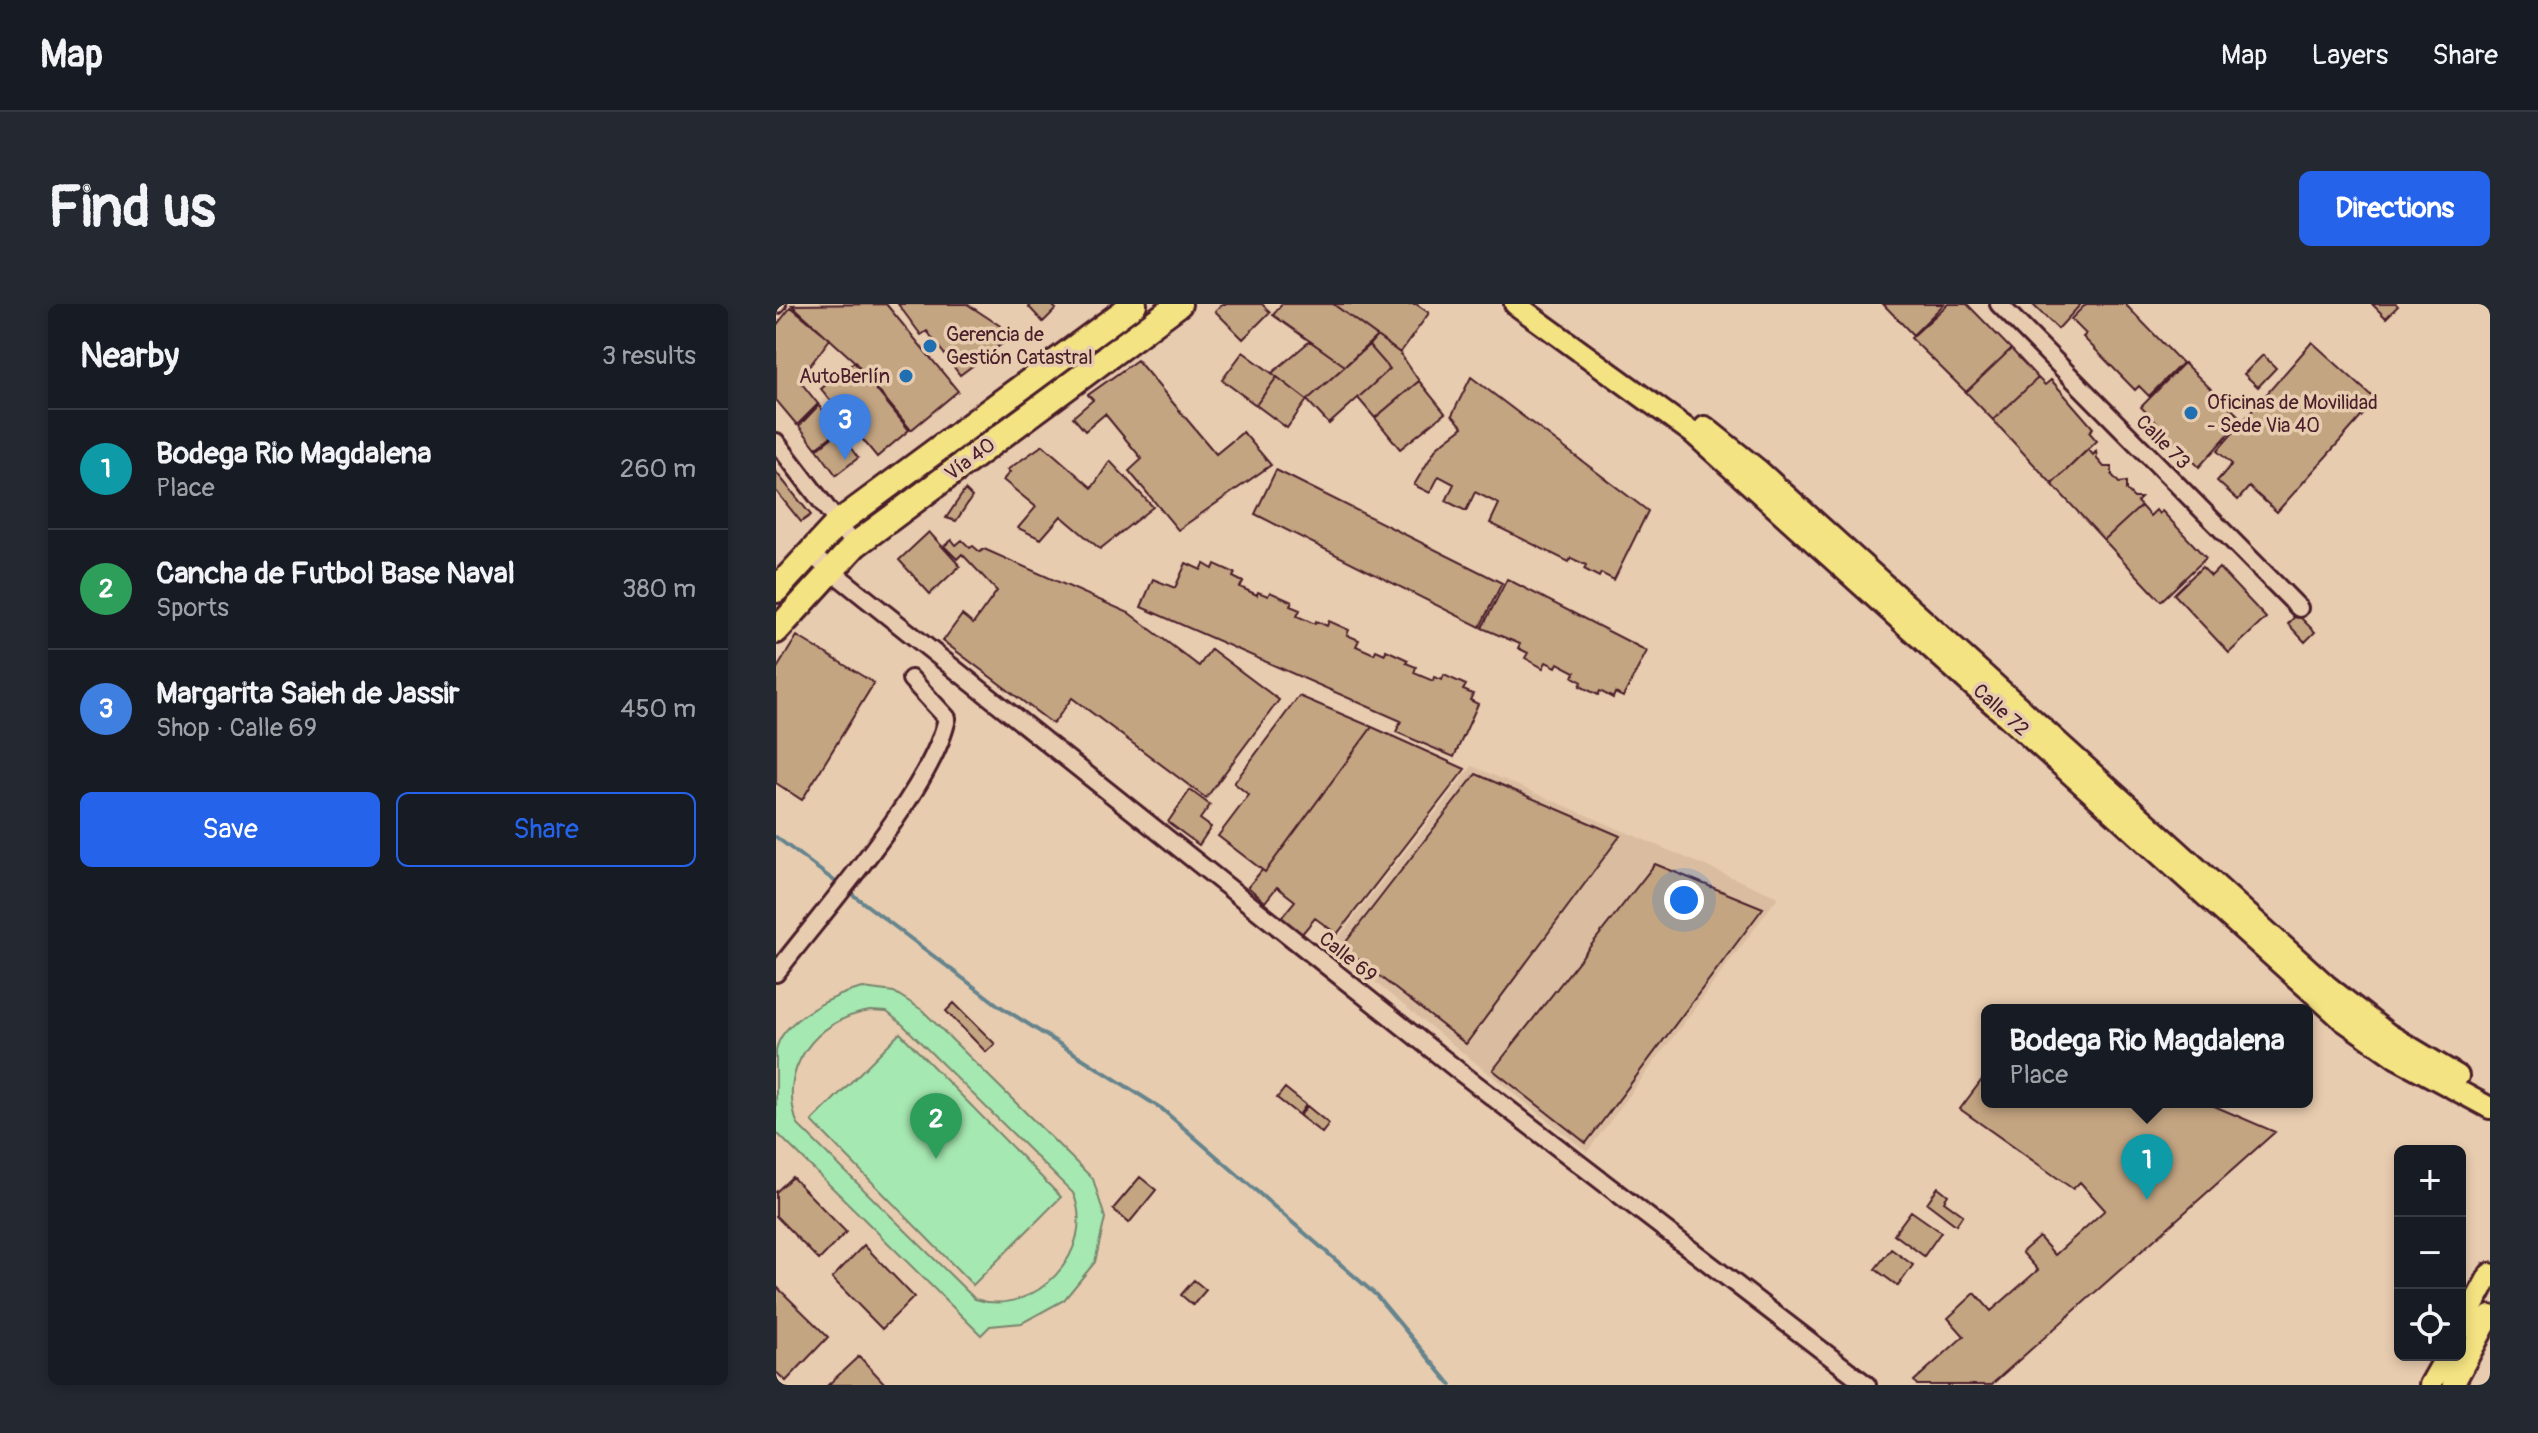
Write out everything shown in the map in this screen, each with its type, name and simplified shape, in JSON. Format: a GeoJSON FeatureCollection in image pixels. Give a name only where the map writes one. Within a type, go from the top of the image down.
{"type":"FeatureCollection","features":[{"type":"Feature","properties":{"kind":"highway","name":"Vía 40"},"geometry":{"type":"LineString","coordinates":[[776,631],[855,545],[1179,304]]}},
{"type":"Feature","properties":{"kind":"highway","name":"Vía 40"},"geometry":{"type":"LineString","coordinates":[[776,590],[838,523],[1125,306]]}},
{"type":"Feature","properties":{"kind":"main road","name":"Calle 72"},"geometry":{"type":"LineString","coordinates":[[1515,304],[1694,434],[2343,1020],[2397,1058],[2490,1108]]}},
{"type":"Feature","properties":{"kind":"main road","name":"Calle 72"},"geometry":{"type":"LineString","coordinates":[[1539,304],[1757,469],[2326,985],[2388,1034],[2490,1093]]}},
{"type":"Feature","properties":{"kind":"main road"},"geometry":{"type":"LineString","coordinates":[[2466,1319],[2490,1274]]}},
{"type":"Feature","properties":{"kind":"main road"},"geometry":{"type":"LineString","coordinates":[[2453,1385],[2490,1316]]}},
{"type":"Feature","properties":{"kind":"main road"},"geometry":{"type":"LineString","coordinates":[[2430,1385],[2444,1361]]}},
{"type":"Feature","properties":{"kind":"street","name":"Calle 73"},"geometry":{"type":"LineString","coordinates":[[1999,304],[2299,608]]}},
{"type":"Feature","properties":{"kind":"street"},"geometry":{"type":"LineString","coordinates":[[776,442],[855,545]]}},
{"type":"Feature","properties":{"kind":"street","name":"Calle 69"},"geometry":{"type":"LineString","coordinates":[[809,553],[1460,1072],[1867,1385]]}},
{"type":"Feature","properties":{"kind":"street"},"geometry":{"type":"LineString","coordinates":[[776,973],[902,807],[944,737],[947,718],[911,679]]}},
{"type":"Feature","properties":{"kind":"shaded area"},"geometry":{"type":"Polygon","coordinates":[[[1472,766],[1778,897],[1587,1152],[1331,947],[1472,766]]]}},
{"type":"Feature","properties":{"kind":"green space"},"geometry":{"type":"Polygon","coordinates":[[[863,988],[894,992],[922,1010],[1093,1179],[1105,1218],[1095,1262],[1064,1300],[1022,1323],[990,1326],[981,1335],[776,1132],[776,1051],[780,1040],[787,1029],[811,1010],[863,988]],[[870,1011],[850,1016],[833,1024],[806,1050],[792,1085],[798,1125],[975,1299],[997,1303],[1019,1299],[1039,1289],[1056,1275],[1069,1257],[1077,1236],[1078,1215],[1073,1193],[887,1012],[870,1011]]]}},
{"type":"Feature","properties":{"kind":"green space"},"geometry":{"type":"Polygon","coordinates":[[[900,1033],[1061,1197],[973,1285],[812,1121],[900,1033]]]}},
{"type":"Feature","properties":{"kind":"building","name":"AutoBerlín"},"geometry":{"type":"Polygon","coordinates":[[[886,304],[958,391],[911,430],[854,361],[792,305],[886,304]]]}},
{"type":"Feature","properties":{"kind":"building"},"geometry":{"type":"Polygon","coordinates":[[[898,304],[967,304],[1014,335],[960,375],[927,331],[921,335],[898,304]]]}},
{"type":"Feature","properties":{"kind":"building"},"geometry":{"type":"Polygon","coordinates":[[[1032,304],[1051,304],[1056,309],[1043,322],[1029,307],[1032,304]]]}},
{"type":"Feature","properties":{"kind":"building"},"geometry":{"type":"Polygon","coordinates":[[[1222,304],[1262,304],[1270,312],[1243,339],[1215,311],[1222,304]]]}},
{"type":"Feature","properties":{"kind":"building"},"geometry":{"type":"Polygon","coordinates":[[[1282,304],[1333,304],[1377,336],[1345,366],[1273,315],[1282,304]]]}},
{"type":"Feature","properties":{"kind":"building"},"geometry":{"type":"Polygon","coordinates":[[[1333,304],[1416,304],[1429,313],[1400,353],[1333,304]]]}},
{"type":"Feature","properties":{"kind":"building"},"geometry":{"type":"Polygon","coordinates":[[[1883,304],[1944,304],[1913,335],[1883,304]]]}},
{"type":"Feature","properties":{"kind":"building"},"geometry":{"type":"Polygon","coordinates":[[[1948,304],[1967,304],[2011,349],[1966,392],[1911,338],[1948,304]]]}},
{"type":"Feature","properties":{"kind":"building"},"geometry":{"type":"Polygon","coordinates":[[[2032,304],[2081,304],[2058,329],[2032,304]]]}},
{"type":"Feature","properties":{"kind":"building"},"geometry":{"type":"Polygon","coordinates":[[[2086,304],[2125,304],[2182,363],[2149,396],[2139,386],[2135,390],[2083,337],[2086,334],[2071,319],[2086,304]]]}},
{"type":"Feature","properties":{"kind":"building"},"geometry":{"type":"Polygon","coordinates":[[[2372,304],[2396,304],[2398,306],[2386,318],[2372,304]]]}},
{"type":"Feature","properties":{"kind":"building"},"geometry":{"type":"Polygon","coordinates":[[[791,307],[830,339],[799,380],[818,404],[797,425],[776,400],[776,326],[791,307]]]}},
{"type":"Feature","properties":{"kind":"building"},"geometry":{"type":"Polygon","coordinates":[[[1377,336],[1400,353],[1419,381],[1375,418],[1358,398],[1390,369],[1369,345],[1377,336]]]}},
{"type":"Feature","properties":{"kind":"building"},"geometry":{"type":"Polygon","coordinates":[[[1310,341],[1345,366],[1307,400],[1272,373],[1310,341]]]}},
{"type":"Feature","properties":{"kind":"building"},"geometry":{"type":"Polygon","coordinates":[[[2312,342],[2376,400],[2277,512],[2249,487],[2238,500],[2217,481],[2232,464],[2217,451],[2312,342]]]}},
{"type":"Feature","properties":{"kind":"building"},"geometry":{"type":"Polygon","coordinates":[[[1369,345],[1390,369],[1329,424],[1307,400],[1369,345]]]}},
{"type":"Feature","properties":{"kind":"building"},"geometry":{"type":"Polygon","coordinates":[[[2011,349],[2038,378],[1993,420],[1966,392],[2011,349]]]}},
{"type":"Feature","properties":{"kind":"building"},"geometry":{"type":"Polygon","coordinates":[[[1243,352],[1277,377],[1256,405],[1222,380],[1243,352]]]}},
{"type":"Feature","properties":{"kind":"building"},"geometry":{"type":"Polygon","coordinates":[[[2263,355],[2276,368],[2258,387],[2244,374],[2263,355]]]}},
{"type":"Feature","properties":{"kind":"building"},"geometry":{"type":"Polygon","coordinates":[[[1137,360],[1216,454],[1243,432],[1271,465],[1178,530],[1129,471],[1142,459],[1105,414],[1085,431],[1073,417],[1093,400],[1088,395],[1137,360]]]}},
{"type":"Feature","properties":{"kind":"building"},"geometry":{"type":"Polygon","coordinates":[[[854,362],[909,430],[877,457],[821,389],[854,362]]]}},
{"type":"Feature","properties":{"kind":"building","name":"Oficinas de Movilidad - Sede Via 40"},"geometry":{"type":"Polygon","coordinates":[[[2184,363],[2242,419],[2199,467],[2141,407],[2184,363]]]}},
{"type":"Feature","properties":{"kind":"building"},"geometry":{"type":"Polygon","coordinates":[[[1277,377],[1307,400],[1287,428],[1256,405],[1277,377]]]}},
{"type":"Feature","properties":{"kind":"building"},"geometry":{"type":"Polygon","coordinates":[[[1471,377],[1648,511],[1614,580],[1601,573],[1599,577],[1584,569],[1586,565],[1571,558],[1569,562],[1490,523],[1499,504],[1475,492],[1466,511],[1446,501],[1454,484],[1439,476],[1430,493],[1414,485],[1437,447],[1463,427],[1452,415],[1471,377]]]}},
{"type":"Feature","properties":{"kind":"building"},"geometry":{"type":"Polygon","coordinates":[[[2038,378],[2045,385],[2051,380],[2093,428],[2089,432],[2097,441],[2052,484],[1993,420],[2038,378]]]}},
{"type":"Feature","properties":{"kind":"building"},"geometry":{"type":"Polygon","coordinates":[[[1419,381],[1445,413],[1400,449],[1375,418],[1419,381]]]}},
{"type":"Feature","properties":{"kind":"building"},"geometry":{"type":"Polygon","coordinates":[[[819,405],[838,431],[816,448],[799,426],[819,405]]]}},
{"type":"Feature","properties":{"kind":"building"},"geometry":{"type":"Polygon","coordinates":[[[839,432],[858,458],[836,475],[817,449],[839,432]]]}},
{"type":"Feature","properties":{"kind":"building"},"geometry":{"type":"Polygon","coordinates":[[[1043,445],[1092,488],[1110,461],[1153,507],[1100,549],[1061,516],[1041,539],[1018,528],[1036,507],[1003,480],[1010,472],[1007,470],[1043,445]]]}},
{"type":"Feature","properties":{"kind":"building"},"geometry":{"type":"Polygon","coordinates":[[[2088,449],[2093,455],[2096,451],[2097,459],[2104,467],[2112,467],[2112,475],[2119,483],[2126,482],[2126,490],[2134,498],[2141,498],[2137,502],[2141,506],[2104,540],[2052,484],[2088,449]]]}},
{"type":"Feature","properties":{"kind":"building"},"geometry":{"type":"Polygon","coordinates":[[[1276,470],[1502,583],[1480,627],[1255,514],[1276,470]]]}},
{"type":"Feature","properties":{"kind":"building"},"geometry":{"type":"Polygon","coordinates":[[[776,472],[811,515],[801,522],[776,491],[776,472]]]}},
{"type":"Feature","properties":{"kind":"building"},"geometry":{"type":"Polygon","coordinates":[[[965,490],[972,497],[956,521],[946,518],[965,490]]]}},
{"type":"Feature","properties":{"kind":"building"},"geometry":{"type":"Polygon","coordinates":[[[2141,506],[2150,516],[2156,510],[2159,514],[2162,511],[2206,558],[2161,601],[2104,540],[2141,506]]]}},
{"type":"Feature","properties":{"kind":"building"},"geometry":{"type":"Polygon","coordinates":[[[929,532],[960,566],[930,594],[899,560],[929,532]]]}},
{"type":"Feature","properties":{"kind":"building"},"geometry":{"type":"Polygon","coordinates":[[[952,540],[956,545],[962,540],[980,552],[984,549],[1129,613],[1199,666],[1211,649],[1279,700],[1206,798],[1072,698],[1053,724],[943,641],[962,615],[973,624],[997,591],[962,554],[957,559],[944,546],[952,540]]]}},
{"type":"Feature","properties":{"kind":"building"},"geometry":{"type":"Polygon","coordinates":[[[1186,563],[1201,570],[1204,564],[1213,569],[1215,564],[1235,573],[1233,577],[1243,582],[1240,587],[1257,595],[1258,592],[1268,596],[1270,592],[1292,602],[1290,606],[1300,610],[1297,616],[1327,626],[1329,621],[1349,630],[1347,635],[1359,640],[1356,646],[1374,654],[1376,650],[1385,654],[1386,650],[1408,660],[1406,663],[1416,667],[1414,673],[1433,681],[1434,677],[1442,680],[1444,675],[1466,685],[1463,690],[1473,694],[1470,700],[1478,704],[1454,757],[1396,732],[1401,721],[1141,607],[1153,579],[1175,588],[1186,563]]]}},
{"type":"Feature","properties":{"kind":"building"},"geometry":{"type":"Polygon","coordinates":[[[2202,567],[2211,576],[2219,568],[2266,618],[2229,653],[2174,594],[2202,567]]]}},
{"type":"Feature","properties":{"kind":"building"},"geometry":{"type":"Polygon","coordinates":[[[1507,579],[1647,651],[1623,697],[1615,693],[1613,698],[1600,691],[1598,695],[1580,686],[1582,682],[1573,677],[1575,672],[1558,663],[1556,667],[1546,662],[1543,668],[1525,658],[1528,653],[1518,648],[1520,644],[1482,628],[1507,579]]]}},
{"type":"Feature","properties":{"kind":"building"},"geometry":{"type":"Polygon","coordinates":[[[2297,614],[2315,632],[2305,642],[2288,624],[2297,614]]]}},
{"type":"Feature","properties":{"kind":"building"},"geometry":{"type":"Polygon","coordinates":[[[797,636],[874,683],[802,800],[776,783],[776,670],[797,636]]]}},
{"type":"Feature","properties":{"kind":"building"},"geometry":{"type":"Polygon","coordinates":[[[1299,696],[1372,727],[1265,872],[1218,836],[1249,795],[1234,783],[1299,696]]]}},
{"type":"Feature","properties":{"kind":"building"},"geometry":{"type":"Polygon","coordinates":[[[1372,727],[1465,769],[1337,934],[1315,918],[1301,935],[1281,918],[1295,901],[1277,887],[1265,902],[1248,887],[1262,870],[1265,872],[1372,727]]]}},
{"type":"Feature","properties":{"kind":"building"},"geometry":{"type":"Polygon","coordinates":[[[1476,774],[1620,836],[1466,1044],[1342,947],[1476,774]]]}},
{"type":"Feature","properties":{"kind":"building"},"geometry":{"type":"Polygon","coordinates":[[[1190,790],[1210,805],[1200,819],[1211,827],[1199,845],[1168,822],[1190,790]]]}},
{"type":"Feature","properties":{"kind":"building"},"geometry":{"type":"Polygon","coordinates":[[[1655,864],[1763,908],[1586,1143],[1493,1070],[1655,864]]]}},
{"type":"Feature","properties":{"kind":"building"},"geometry":{"type":"Polygon","coordinates":[[[954,1003],[995,1044],[986,1052],[946,1011],[954,1003]]]}},
{"type":"Feature","properties":{"kind":"building"},"geometry":{"type":"Polygon","coordinates":[[[1981,1081],[1981,1108],[2219,1108],[2275,1132],[1991,1385],[1917,1385],[1914,1381],[1964,1336],[1948,1318],[1975,1293],[1991,1311],[2038,1270],[2022,1252],[2039,1237],[2055,1255],[2105,1210],[2080,1182],[2073,1189],[1960,1109],[1981,1081]]]}},
{"type":"Feature","properties":{"kind":"building"},"geometry":{"type":"Polygon","coordinates":[[[1285,1088],[1306,1105],[1299,1115],[1277,1098],[1285,1088]]]}},
{"type":"Feature","properties":{"kind":"building"},"geometry":{"type":"Polygon","coordinates":[[[1307,1106],[1329,1124],[1322,1133],[1300,1116],[1307,1106]]]}},
{"type":"Feature","properties":{"kind":"building"},"geometry":{"type":"Polygon","coordinates":[[[792,1177],[846,1232],[819,1260],[776,1216],[776,1192],[792,1177]]]}},
{"type":"Feature","properties":{"kind":"building"},"geometry":{"type":"Polygon","coordinates":[[[1140,1177],[1156,1190],[1129,1223],[1113,1209],[1140,1177]]]}},
{"type":"Feature","properties":{"kind":"building"},"geometry":{"type":"Polygon","coordinates":[[[1938,1187],[1948,1195],[1944,1201],[1963,1215],[1956,1225],[1927,1203],[1938,1187]]]}},
{"type":"Feature","properties":{"kind":"building"},"geometry":{"type":"Polygon","coordinates":[[[1911,1211],[1941,1232],[1924,1256],[1894,1234],[1911,1211]]]}},
{"type":"Feature","properties":{"kind":"building"},"geometry":{"type":"Polygon","coordinates":[[[864,1245],[914,1297],[882,1329],[832,1278],[864,1245]]]}},
{"type":"Feature","properties":{"kind":"building"},"geometry":{"type":"Polygon","coordinates":[[[1891,1249],[1913,1265],[1898,1286],[1875,1269],[1891,1249]]]}},
{"type":"Feature","properties":{"kind":"building"},"geometry":{"type":"Polygon","coordinates":[[[1194,1280],[1206,1290],[1193,1305],[1181,1295],[1194,1280]]]}},
{"type":"Feature","properties":{"kind":"building"},"geometry":{"type":"Polygon","coordinates":[[[776,1286],[828,1337],[786,1381],[776,1372],[776,1286]]]}},
{"type":"Feature","properties":{"kind":"building"},"geometry":{"type":"Polygon","coordinates":[[[859,1356],[886,1385],[828,1385],[859,1356]]]}},
{"type":"Feature","properties":{"kind":"waterway"},"geometry":{"type":"LineString","coordinates":[[776,837],[841,886]]}},
{"type":"Feature","properties":{"kind":"waterway"},"geometry":{"type":"LineString","coordinates":[[848,891],[998,1005],[1162,1109],[1376,1295],[1451,1385]]}},
{"type":"Feature","properties":{"kind":"place","name":"Gerencia de Gestión Catastral"},"geometry":{"type":"Point","coordinates":[930,346]}},
{"type":"Feature","properties":{"kind":"place","name":"AutoBerlín"},"geometry":{"type":"Point","coordinates":[906,376]}},
{"type":"Feature","properties":{"kind":"place","name":"Oficinas de Movilidad - Sede Via 40"},"geometry":{"type":"Point","coordinates":[2191,413]}},
{"type":"Feature","properties":{"kind":"place","name":"Margarita Saieh de Jassir"},"geometry":{"type":"Point","coordinates":[845,460]}},
{"type":"Feature","properties":{"kind":"place","name":"Cancha de Futbol Base Naval"},"geometry":{"type":"Point","coordinates":[936,1159]}},
{"type":"Feature","properties":{"kind":"place","name":"Bodega Rio Magdalena"},"geometry":{"type":"Point","coordinates":[2147,1200]}}]}
